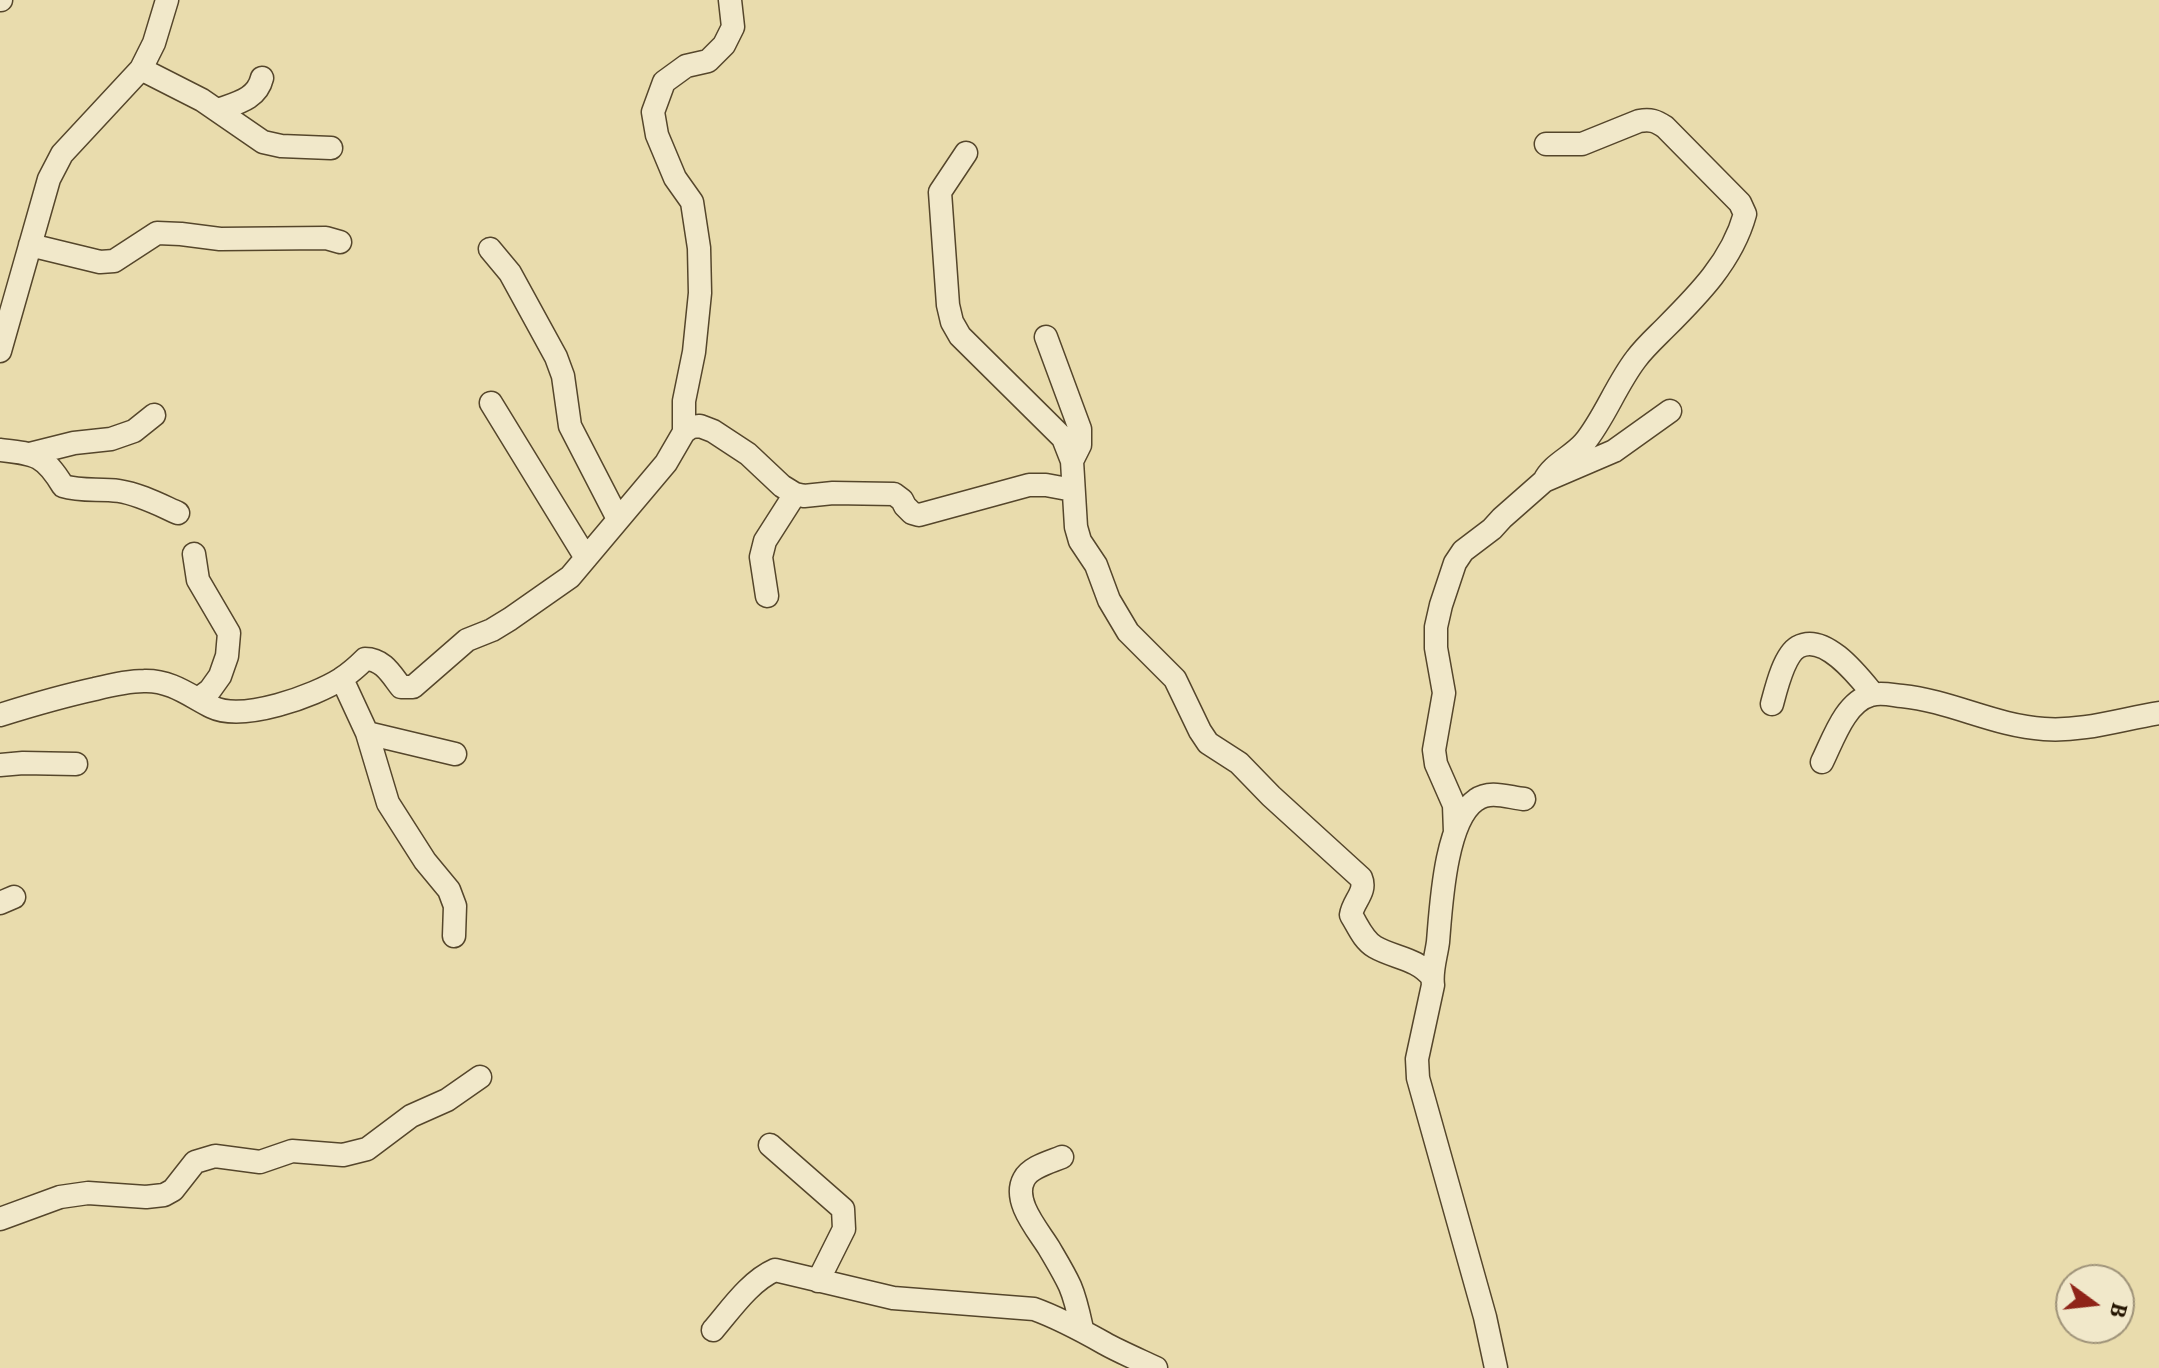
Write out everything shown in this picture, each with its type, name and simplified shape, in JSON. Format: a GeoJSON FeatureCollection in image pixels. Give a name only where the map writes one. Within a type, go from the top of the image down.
{"type":"FeatureCollection","features":[{"type":"Feature","properties":{"kind":"street"},"geometry":{"type":"LineString","coordinates":[[0,351],[49,179],[62,154],[141,69],[154,43],[167,0]]}},
{"type":"Feature","properties":{"kind":"street"},"geometry":{"type":"LineString","coordinates":[[684,432],[684,401],[694,352],[700,293],[699,248],[692,202],[675,178],[657,135],[653,112],[664,82],[686,66],[708,61],[724,45],[733,27],[730,0]]}},
{"type":"Feature","properties":{"kind":"street"},"geometry":{"type":"LineString","coordinates":[[141,69],[218,110],[263,142],[281,146],[331,148]]}},
{"type":"Feature","properties":{"kind":"street"},"geometry":{"type":"LineString","coordinates":[[218,110],[247,99],[259,89],[262,78]]}},
{"type":"Feature","properties":{"kind":"street"},"geometry":{"type":"LineString","coordinates":[[1544,481],[1589,436],[1639,355],[1715,274],[1733,245],[1745,214],[1740,203],[1665,127],[1655,121],[1639,121],[1582,144],[1546,144]]}},
{"type":"Feature","properties":{"kind":"street"},"geometry":{"type":"LineString","coordinates":[[966,153],[940,192],[948,305],[952,322],[960,336],[1063,438],[1072,461],[1076,527],[1080,541],[1096,565],[1109,600],[1128,632],[1175,679],[1208,743],[1239,763],[1361,878],[1364,885],[1351,915],[1366,940],[1376,948],[1410,960],[1432,977]]}},
{"type":"Feature","properties":{"kind":"street"},"geometry":{"type":"LineString","coordinates":[[30,245],[100,262],[114,261],[157,233],[220,239],[326,238],[340,242]]}},
{"type":"Feature","properties":{"kind":"street"},"geometry":{"type":"LineString","coordinates":[[490,249],[510,273],[556,357],[563,376],[570,426],[618,519]]}},
{"type":"Feature","properties":{"kind":"street"},"geometry":{"type":"LineString","coordinates":[[1046,337],[1080,429],[1080,445],[1072,461]]}},
{"type":"Feature","properties":{"kind":"street"},"geometry":{"type":"LineString","coordinates":[[491,403],[586,558]]}},
{"type":"Feature","properties":{"kind":"street"},"geometry":{"type":"LineString","coordinates":[[1455,833],[1454,805],[1436,764],[1434,750],[1444,693],[1436,648],[1436,627],[1449,577],[1463,551],[1544,481],[1614,451],[1670,411]]}},
{"type":"Feature","properties":{"kind":"street"},"geometry":{"type":"LineString","coordinates":[[30,454],[74,443],[111,439],[134,431],[154,415]]}},
{"type":"Feature","properties":{"kind":"street"},"geometry":{"type":"LineString","coordinates":[[0,715],[57,698],[145,680],[170,684],[223,711],[243,712],[284,703],[322,689],[342,679],[365,659],[381,663],[401,687],[413,687],[467,640],[492,630],[570,577],[666,463],[684,432],[691,427],[700,426],[713,431],[748,454],[795,494],[894,494],[912,513],[919,515],[1029,485],[1073,490]]}},
{"type":"Feature","properties":{"kind":"street"},"geometry":{"type":"LineString","coordinates":[[0,450],[30,454],[50,465],[63,486],[75,490],[119,491],[148,499],[178,513]]}},
{"type":"Feature","properties":{"kind":"street"},"geometry":{"type":"LineString","coordinates":[[767,596],[761,557],[765,541],[795,494]]}},
{"type":"Feature","properties":{"kind":"street"},"geometry":{"type":"LineString","coordinates":[[194,554],[198,580],[229,633],[227,656],[220,676],[210,690],[198,699]]}},
{"type":"Feature","properties":{"kind":"street"},"geometry":{"type":"LineString","coordinates":[[1772,704],[1782,670],[1790,657],[1797,648],[1812,645],[1840,657],[1873,694]]}},
{"type":"Feature","properties":{"kind":"street"},"geometry":{"type":"LineString","coordinates":[[342,679],[367,733],[388,803],[425,861],[449,890],[455,906],[454,936]]}},
{"type":"Feature","properties":{"kind":"street"},"geometry":{"type":"LineString","coordinates":[[1822,762],[1849,711],[1861,699],[1873,694],[1918,697],[2005,723],[2047,730],[2080,728],[2159,713]]}},
{"type":"Feature","properties":{"kind":"street"},"geometry":{"type":"LineString","coordinates":[[367,733],[455,754]]}},
{"type":"Feature","properties":{"kind":"street"},"geometry":{"type":"LineString","coordinates":[[0,765],[76,764]]}},
{"type":"Feature","properties":{"kind":"street"},"geometry":{"type":"LineString","coordinates":[[1496,1368],[1485,1317],[1418,1078],[1417,1059],[1433,985],[1440,902],[1460,819],[1469,805],[1491,794],[1524,799]]}},
{"type":"Feature","properties":{"kind":"street"},"geometry":{"type":"LineString","coordinates":[[0,1219],[60,1197],[88,1193],[146,1197],[164,1195],[173,1190],[195,1162],[215,1156],[260,1162],[292,1151],[343,1155],[367,1149],[411,1116],[447,1100],[480,1077]]}},
{"type":"Feature","properties":{"kind":"street"},"geometry":{"type":"LineString","coordinates":[[770,1145],[843,1209],[844,1229],[818,1281]]}},
{"type":"Feature","properties":{"kind":"street"},"geometry":{"type":"LineString","coordinates":[[1062,1157],[1032,1171],[1024,1178],[1021,1190],[1031,1222],[1071,1288],[1082,1329]]}},
{"type":"Feature","properties":{"kind":"street"},"geometry":{"type":"LineString","coordinates":[[713,1330],[741,1298],[765,1275],[775,1270],[893,1298],[1034,1309],[1082,1329],[1105,1344],[1156,1368]]}}]}
